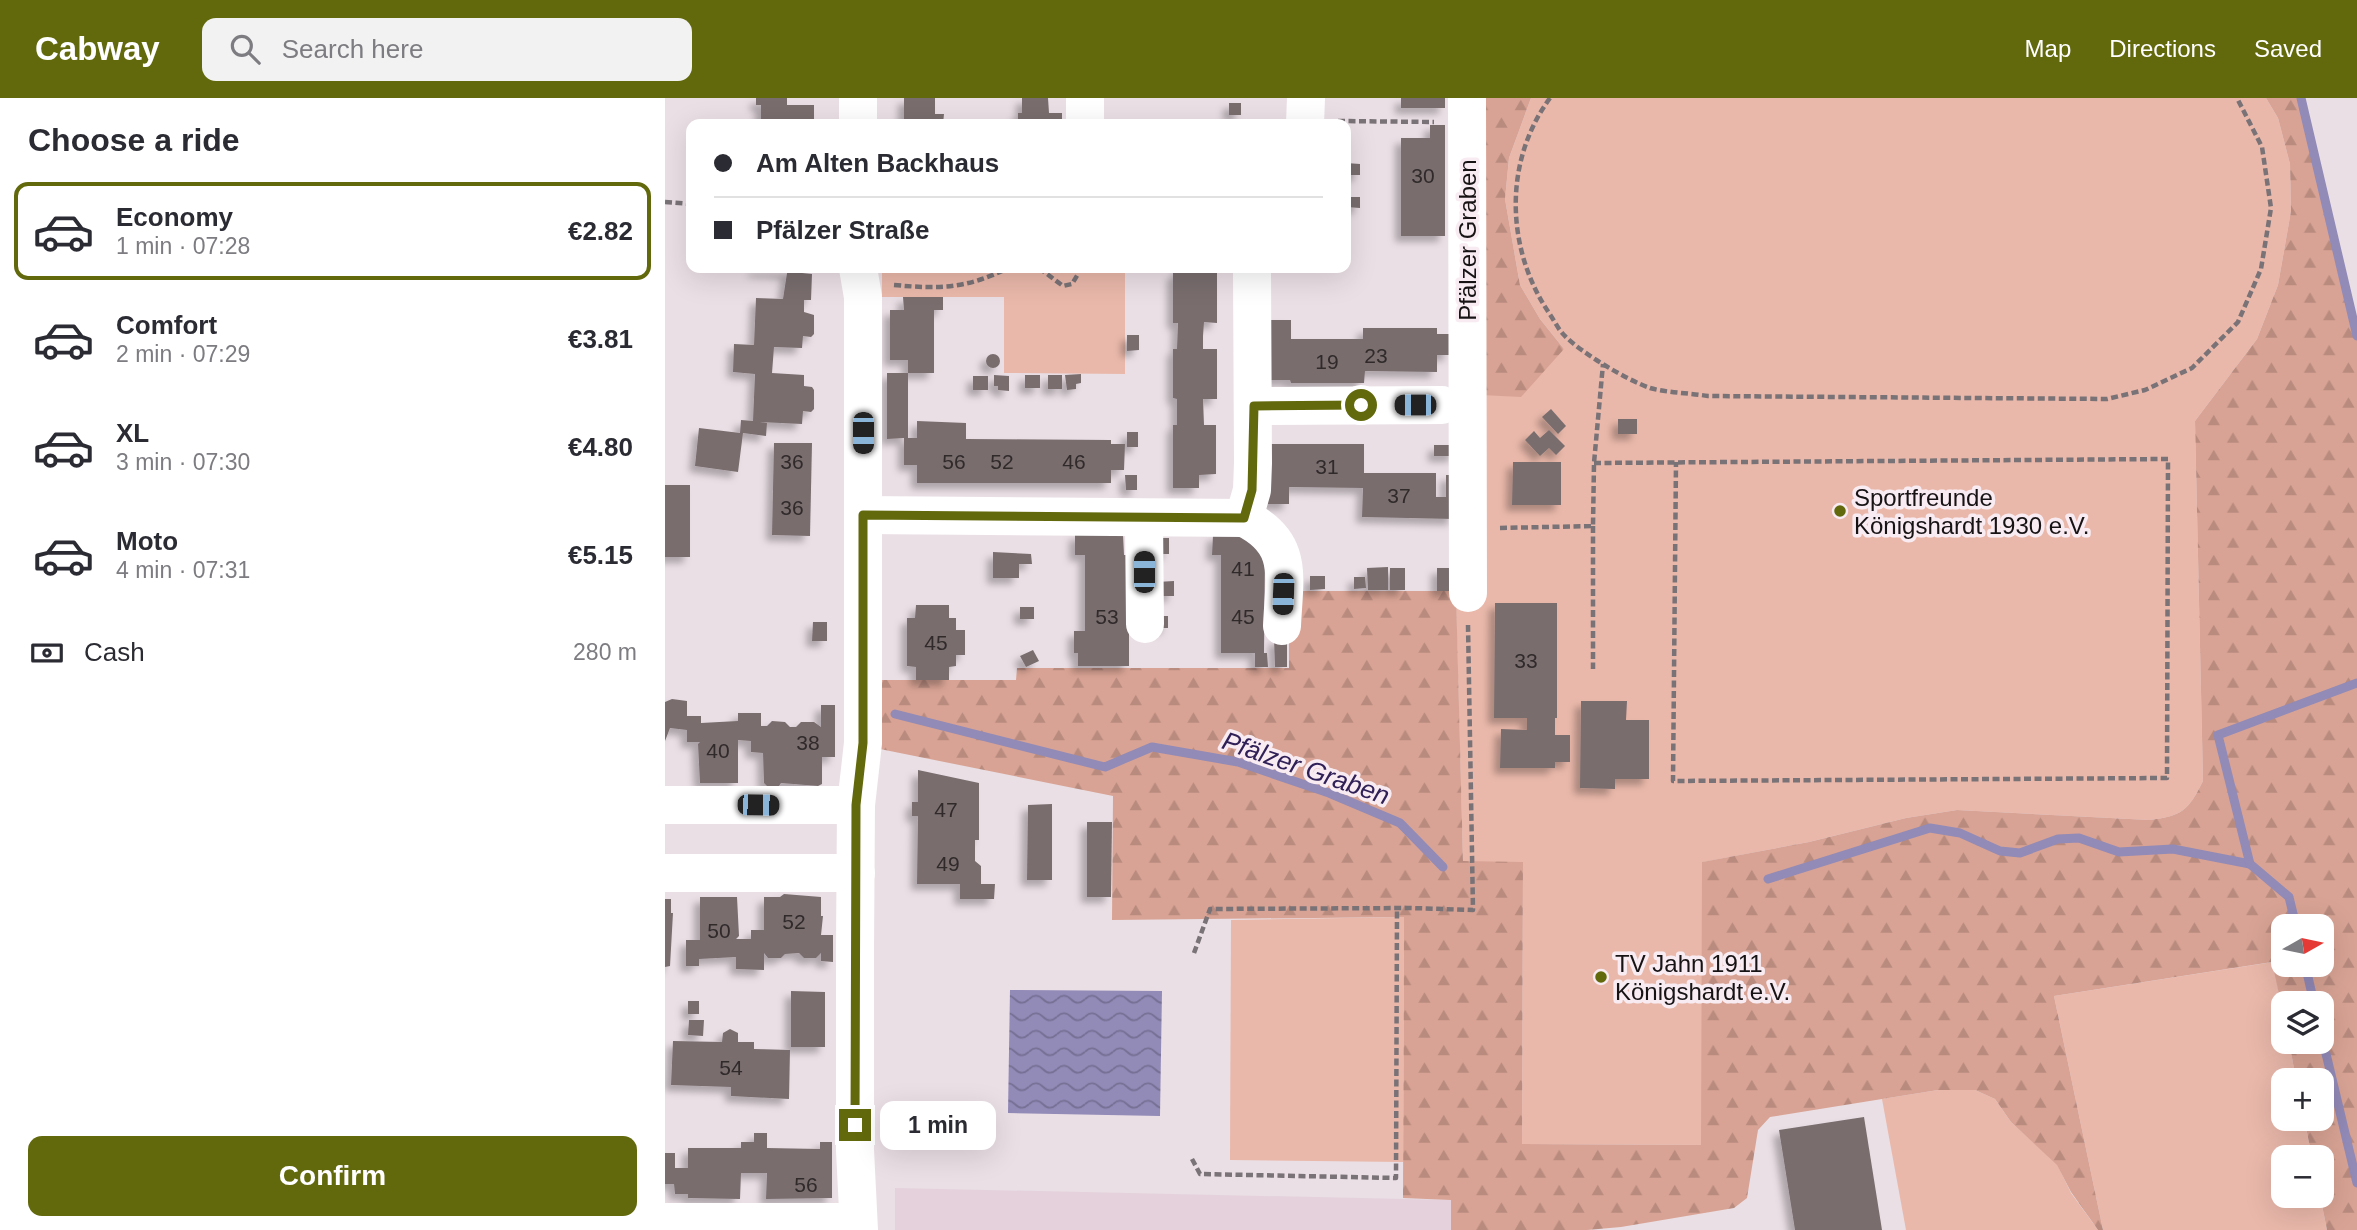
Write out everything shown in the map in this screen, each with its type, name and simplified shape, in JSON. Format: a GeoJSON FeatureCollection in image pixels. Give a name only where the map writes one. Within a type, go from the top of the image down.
{"type":"FeatureCollection","features":[{"type":"Feature","properties":{"kind":"street"},"geometry":{"type":"LineString","coordinates":[[858,98],[858,119]]}},
{"type":"Feature","properties":{"kind":"street"},"geometry":{"type":"LineString","coordinates":[[1084,98],[1084,119]]}},
{"type":"Feature","properties":{"kind":"street","name":"Pfälzer Graben"},"geometry":{"type":"LineString","coordinates":[[1467,110],[1468,593]]}},
{"type":"Feature","properties":{"kind":"street"},"geometry":{"type":"LineString","coordinates":[[1244,518],[1252,490],[1252,273]]}},
{"type":"Feature","properties":{"kind":"street"},"geometry":{"type":"LineString","coordinates":[[665,1222],[858,1226],[856,805],[863,743],[860,275]]}},
{"type":"Feature","properties":{"kind":"street"},"geometry":{"type":"LineString","coordinates":[[1254,406],[1442,405]]}},
{"type":"Feature","properties":{"kind":"street"},"geometry":{"type":"LineString","coordinates":[[863,515],[1244,518],[1260,526],[1280,548],[1283,559],[1282,625]]}},
{"type":"Feature","properties":{"kind":"street"},"geometry":{"type":"LineString","coordinates":[[1144,519],[1145,624]]}},
{"type":"Feature","properties":{"kind":"street"},"geometry":{"type":"LineString","coordinates":[[665,805],[856,805]]}},
{"type":"Feature","properties":{"kind":"street"},"geometry":{"type":"LineString","coordinates":[[665,873],[856,873]]}},
{"type":"Feature","properties":{"kind":"path"},"geometry":{"type":"LineString","coordinates":[[1550,98],[1543,107],[1522,153],[1514,195],[1521,254],[1537,295],[1564,335],[1603,365],[1650,388],[1709,396],[2107,399],[2145,390],[2192,368],[2238,321],[2261,269],[2271,208],[2262,147],[2238,98]]}},
{"type":"Feature","properties":{"kind":"path"},"geometry":{"type":"LineString","coordinates":[[1306,114],[1467,110]]}},
{"type":"Feature","properties":{"kind":"path"},"geometry":{"type":"LineString","coordinates":[[665,202],[686,204]]}},
{"type":"Feature","properties":{"kind":"path"},"geometry":{"type":"LineString","coordinates":[[860,275],[953,287],[998,273]]}},
{"type":"Feature","properties":{"kind":"path"},"geometry":{"type":"LineString","coordinates":[[1046,273],[1063,286],[1072,284],[1078,273]]}},
{"type":"Feature","properties":{"kind":"path"},"geometry":{"type":"LineString","coordinates":[[1593,670],[1594,463],[1603,365]]}},
{"type":"Feature","properties":{"kind":"path"},"geometry":{"type":"LineString","coordinates":[[1594,463],[2168,459],[2167,778],[1673,781],[1676,463]]}},
{"type":"Feature","properties":{"kind":"path"},"geometry":{"type":"LineString","coordinates":[[1467,529],[1593,526]]}},
{"type":"Feature","properties":{"kind":"path"},"geometry":{"type":"LineString","coordinates":[[1194,953],[1210,909],[1473,910],[1468,593]]}},
{"type":"Feature","properties":{"kind":"path"},"geometry":{"type":"LineString","coordinates":[[1192,1159],[1200,1174],[1397,1178],[1397,908]]}},
{"type":"Feature","properties":{"kind":"shaded area","name":"Sportfreunde Königshardt 1930 e.V."},"geometry":{"type":"Polygon","coordinates":[[[1531,98],[2266,98],[2278,118],[2290,164],[2291,211],[2278,285],[2257,339],[2195,421],[2203,781],[2198,791],[2177,814],[2149,820],[1957,810],[1906,818],[1809,842],[1703,862],[1702,1145],[1522,1144],[1523,862],[1463,862],[1456,602],[1481,395],[1564,349],[1540,319],[1520,285],[1505,199],[1509,158],[1531,98]]]}},
{"type":"Feature","properties":{"kind":"shaded area"},"geometry":{"type":"Polygon","coordinates":[[[882,273],[1125,273],[1125,374],[1004,373],[1004,297],[882,297],[882,273]]]}},
{"type":"Feature","properties":{"kind":"shaded area"},"geometry":{"type":"Polygon","coordinates":[[[1404,917],[1403,1162],[1230,1160],[1231,920],[1404,917]]]}},
{"type":"Feature","properties":{"kind":"shaded area"},"geometry":{"type":"Polygon","coordinates":[[[2271,962],[2271,977],[2276,977],[2279,991],[2271,991],[2271,1054],[2291,1054],[2294,1068],[2271,1068],[2271,1131],[2307,1131],[2310,1145],[2271,1145],[2271,1208],[2323,1208],[2327,1230],[2103,1230],[2054,996],[2271,962]]]}},
{"type":"Feature","properties":{"kind":"shaded area"},"geometry":{"type":"Polygon","coordinates":[[[1938,1090],[1975,1090],[1995,1099],[2011,1122],[2057,1164],[2071,1193],[2098,1230],[1906,1230],[1882,1099],[1938,1090]]]}},
{"type":"Feature","properties":{"kind":"shaded area"},"geometry":{"type":"Polygon","coordinates":[[[895,1188],[1451,1200],[1451,1230],[895,1230],[895,1188]]]}},
{"type":"Feature","properties":{"kind":"green space"},"geometry":{"type":"Polygon","coordinates":[[[1483,98],[1531,98],[1509,158],[1505,199],[1520,285],[1540,319],[1564,349],[1521,397],[1481,395],[1483,98]]]}},
{"type":"Feature","properties":{"kind":"green space"},"geometry":{"type":"Polygon","coordinates":[[[2266,98],[2301,98],[2357,333],[2357,1230],[2327,1230],[2323,1208],[2334,1208],[2334,1145],[2310,1145],[2307,1131],[2334,1131],[2334,1068],[2294,1068],[2291,1054],[2334,1054],[2334,991],[2278,991],[2275,977],[2335,976],[2335,914],[2271,914],[2271,962],[2054,996],[2103,1230],[2098,1230],[2071,1192],[2057,1165],[2011,1122],[1995,1099],[1975,1090],[1938,1090],[1770,1117],[1758,1130],[1747,1198],[1734,1208],[1587,1230],[1451,1230],[1451,1200],[1403,1198],[1404,917],[1112,920],[1113,796],[880,749],[881,680],[1016,680],[1017,668],[1289,668],[1289,591],[1456,591],[1463,861],[1523,862],[1522,1144],[1701,1145],[1702,862],[1809,842],[1906,818],[1957,810],[2149,820],[2177,814],[2198,791],[2203,781],[2195,421],[2257,339],[2278,285],[2291,211],[2290,164],[2278,118],[2266,98]]]}},
{"type":"Feature","properties":{"kind":"water"},"geometry":{"type":"Polygon","coordinates":[[[1010,990],[1162,991],[1160,1116],[1008,1113],[1010,990]]]}},
{"type":"Feature","properties":{"kind":"building"},"geometry":{"type":"Polygon","coordinates":[[[756,98],[787,98],[787,105],[814,105],[814,119],[761,119],[761,105],[756,105],[756,98]]]}},
{"type":"Feature","properties":{"kind":"building"},"geometry":{"type":"Polygon","coordinates":[[[904,98],[935,98],[935,114],[944,114],[944,119],[904,119],[904,98]]]}},
{"type":"Feature","properties":{"kind":"building"},"geometry":{"type":"Polygon","coordinates":[[[1022,98],[1048,98],[1049,113],[1062,113],[1062,119],[1018,119],[1018,113],[1022,113],[1022,98]]]}},
{"type":"Feature","properties":{"kind":"building"},"geometry":{"type":"Polygon","coordinates":[[[1401,98],[1445,98],[1445,108],[1401,108],[1401,98]]]}},
{"type":"Feature","properties":{"kind":"building"},"geometry":{"type":"Polygon","coordinates":[[[1229,103],[1241,103],[1241,115],[1229,115],[1229,103]]]}},
{"type":"Feature","properties":{"kind":"building"},"geometry":{"type":"Polygon","coordinates":[[[1430,125],[1445,125],[1445,236],[1401,236],[1401,138],[1430,138],[1430,125]]]}},
{"type":"Feature","properties":{"kind":"building"},"geometry":{"type":"Polygon","coordinates":[[[1351,163],[1360,164],[1360,175],[1351,175],[1351,163]]]}},
{"type":"Feature","properties":{"kind":"building"},"geometry":{"type":"Polygon","coordinates":[[[1351,197],[1360,197],[1360,208],[1351,207],[1351,197]]]}},
{"type":"Feature","properties":{"kind":"building"},"geometry":{"type":"Polygon","coordinates":[[[787,273],[812,274],[811,300],[804,300],[804,312],[814,315],[814,334],[811,337],[803,336],[802,348],[774,347],[772,373],[804,375],[804,386],[814,390],[814,409],[811,412],[803,411],[802,424],[760,422],[767,423],[766,436],[743,433],[738,472],[695,466],[699,428],[740,433],[741,420],[753,421],[755,374],[733,372],[734,344],[754,345],[756,298],[783,299],[787,273]]]}},
{"type":"Feature","properties":{"kind":"building"},"geometry":{"type":"Polygon","coordinates":[[[1173,273],[1217,273],[1217,323],[1204,322],[1203,336],[1203,349],[1217,349],[1217,399],[1203,399],[1204,425],[1216,425],[1216,474],[1199,475],[1199,488],[1173,488],[1173,425],[1177,425],[1177,399],[1173,398],[1173,349],[1177,349],[1178,323],[1173,323],[1173,273]]]}},
{"type":"Feature","properties":{"kind":"building"},"geometry":{"type":"Polygon","coordinates":[[[903,297],[943,297],[943,310],[934,310],[934,373],[908,373],[908,360],[890,360],[890,310],[904,310],[903,297]]]}},
{"type":"Feature","properties":{"kind":"building"},"geometry":{"type":"Polygon","coordinates":[[[1269,320],[1291,320],[1291,339],[1363,339],[1363,328],[1437,328],[1437,334],[1450,334],[1450,355],[1437,355],[1437,372],[1365,371],[1364,383],[1291,383],[1290,380],[1269,380],[1269,320]]]}},
{"type":"Feature","properties":{"kind":"building"},"geometry":{"type":"Polygon","coordinates":[[[1127,335],[1139,335],[1139,350],[1127,351],[1127,335]]]}},
{"type":"Feature","properties":{"kind":"building"},"geometry":{"type":"Polygon","coordinates":[[[990,354],[996,354],[1000,361],[996,368],[990,368],[986,364],[986,358],[990,354]]]}},
{"type":"Feature","properties":{"kind":"building"},"geometry":{"type":"Polygon","coordinates":[[[887,373],[908,373],[908,438],[917,438],[917,421],[966,423],[966,439],[1111,440],[1111,444],[1125,444],[1124,470],[1111,470],[1111,483],[917,483],[917,465],[904,465],[904,438],[887,439],[887,373]]]}},
{"type":"Feature","properties":{"kind":"building"},"geometry":{"type":"Polygon","coordinates":[[[1081,374],[1081,383],[1076,384],[1076,389],[1067,390],[1065,375],[1081,374]]]}},
{"type":"Feature","properties":{"kind":"building"},"geometry":{"type":"Polygon","coordinates":[[[994,375],[1009,376],[1009,391],[998,390],[998,386],[994,386],[994,375]]]}},
{"type":"Feature","properties":{"kind":"building"},"geometry":{"type":"Polygon","coordinates":[[[1025,375],[1040,375],[1040,388],[1025,388],[1025,375]]]}},
{"type":"Feature","properties":{"kind":"building"},"geometry":{"type":"Polygon","coordinates":[[[1048,375],[1062,375],[1062,389],[1048,389],[1048,375]]]}},
{"type":"Feature","properties":{"kind":"building"},"geometry":{"type":"Polygon","coordinates":[[[973,376],[988,376],[988,390],[973,390],[973,376]]]}},
{"type":"Feature","properties":{"kind":"building"},"geometry":{"type":"Polygon","coordinates":[[[1551,409],[1566,426],[1558,434],[1542,417],[1551,409]]]}},
{"type":"Feature","properties":{"kind":"building"},"geometry":{"type":"Polygon","coordinates":[[[1618,419],[1637,419],[1637,434],[1618,434],[1618,419]]]}},
{"type":"Feature","properties":{"kind":"building"},"geometry":{"type":"Polygon","coordinates":[[[1549,430],[1565,446],[1556,455],[1549,448],[1540,456],[1525,440],[1534,431],[1540,438],[1549,430]]]}},
{"type":"Feature","properties":{"kind":"building"},"geometry":{"type":"Polygon","coordinates":[[[1127,432],[1138,432],[1138,447],[1127,447],[1127,432]]]}},
{"type":"Feature","properties":{"kind":"building"},"geometry":{"type":"Polygon","coordinates":[[[774,443],[812,443],[810,536],[772,535],[774,443]]]}},
{"type":"Feature","properties":{"kind":"building"},"geometry":{"type":"Polygon","coordinates":[[[1269,444],[1364,444],[1364,473],[1436,473],[1436,497],[1446,497],[1446,475],[1456,475],[1454,519],[1362,517],[1363,488],[1289,487],[1289,504],[1266,504],[1269,444]]]}},
{"type":"Feature","properties":{"kind":"building"},"geometry":{"type":"Polygon","coordinates":[[[1434,445],[1456,445],[1455,456],[1434,456],[1434,445]]]}},
{"type":"Feature","properties":{"kind":"building"},"geometry":{"type":"Polygon","coordinates":[[[1513,462],[1561,462],[1561,505],[1512,505],[1513,462]]]}},
{"type":"Feature","properties":{"kind":"building"},"geometry":{"type":"Polygon","coordinates":[[[1125,475],[1137,475],[1137,490],[1126,490],[1125,475]]]}},
{"type":"Feature","properties":{"kind":"building"},"geometry":{"type":"Polygon","coordinates":[[[665,485],[690,485],[690,557],[665,557],[665,485]]]}},
{"type":"Feature","properties":{"kind":"building"},"geometry":{"type":"Polygon","coordinates":[[[1075,534],[1123,534],[1124,555],[1129,555],[1129,666],[1078,666],[1078,653],[1074,653],[1074,631],[1085,631],[1085,555],[1075,555],[1075,534]]]}},
{"type":"Feature","properties":{"kind":"building"},"geometry":{"type":"Polygon","coordinates":[[[1213,535],[1249,535],[1265,555],[1264,653],[1267,653],[1268,667],[1255,667],[1255,653],[1221,653],[1221,555],[1212,555],[1213,535]]]}},
{"type":"Feature","properties":{"kind":"building"},"geometry":{"type":"Polygon","coordinates":[[[1158,538],[1169,538],[1169,554],[1158,554],[1158,538]]]}},
{"type":"Feature","properties":{"kind":"building"},"geometry":{"type":"Polygon","coordinates":[[[993,552],[1031,554],[1032,564],[1019,564],[1019,578],[993,578],[993,552]]]}},
{"type":"Feature","properties":{"kind":"building"},"geometry":{"type":"Polygon","coordinates":[[[1388,567],[1388,590],[1368,590],[1367,568],[1388,567]]]}},
{"type":"Feature","properties":{"kind":"building"},"geometry":{"type":"Polygon","coordinates":[[[1390,568],[1405,568],[1405,590],[1390,590],[1390,568]]]}},
{"type":"Feature","properties":{"kind":"building"},"geometry":{"type":"Polygon","coordinates":[[[1437,568],[1453,568],[1454,591],[1437,591],[1437,568]]]}},
{"type":"Feature","properties":{"kind":"building"},"geometry":{"type":"Polygon","coordinates":[[[1310,576],[1325,576],[1325,589],[1310,590],[1310,576]]]}},
{"type":"Feature","properties":{"kind":"building"},"geometry":{"type":"Polygon","coordinates":[[[1354,577],[1365,577],[1366,588],[1354,589],[1354,577]]]}},
{"type":"Feature","properties":{"kind":"building"},"geometry":{"type":"Polygon","coordinates":[[[1174,581],[1174,596],[1158,596],[1157,582],[1174,581]]]}},
{"type":"Feature","properties":{"kind":"building"},"geometry":{"type":"Polygon","coordinates":[[[1495,603],[1557,603],[1555,735],[1570,735],[1570,762],[1555,762],[1555,768],[1500,768],[1501,729],[1527,730],[1527,718],[1494,718],[1495,603]]]}},
{"type":"Feature","properties":{"kind":"building"},"geometry":{"type":"Polygon","coordinates":[[[916,605],[949,605],[949,618],[956,618],[956,630],[965,630],[965,655],[956,655],[956,666],[949,667],[949,680],[916,680],[916,667],[907,666],[907,618],[915,618],[916,605]]]}},
{"type":"Feature","properties":{"kind":"building"},"geometry":{"type":"Polygon","coordinates":[[[1020,607],[1034,607],[1034,619],[1020,619],[1020,607]]]}},
{"type":"Feature","properties":{"kind":"building"},"geometry":{"type":"Polygon","coordinates":[[[1157,616],[1168,616],[1168,628],[1158,628],[1157,616]]]}},
{"type":"Feature","properties":{"kind":"building"},"geometry":{"type":"Polygon","coordinates":[[[813,622],[827,622],[827,641],[812,641],[813,622]]]}},
{"type":"Feature","properties":{"kind":"building"},"geometry":{"type":"Polygon","coordinates":[[[1287,638],[1287,667],[1275,667],[1274,639],[1287,638]]]}},
{"type":"Feature","properties":{"kind":"building"},"geometry":{"type":"Polygon","coordinates":[[[1033,650],[1039,661],[1026,667],[1020,656],[1033,650]]]}},
{"type":"Feature","properties":{"kind":"building"},"geometry":{"type":"Polygon","coordinates":[[[672,699],[687,701],[687,716],[701,716],[701,723],[738,721],[738,713],[761,713],[761,726],[767,726],[772,721],[785,722],[790,727],[796,727],[801,722],[814,722],[821,727],[821,705],[835,705],[835,757],[822,757],[822,784],[818,786],[781,783],[779,786],[767,786],[764,783],[763,753],[751,752],[751,741],[738,740],[738,783],[700,783],[700,742],[687,742],[687,730],[670,728],[665,741],[665,702],[672,699]]]}},
{"type":"Feature","properties":{"kind":"building"},"geometry":{"type":"Polygon","coordinates":[[[1581,701],[1627,701],[1626,720],[1649,720],[1649,779],[1615,779],[1615,789],[1580,788],[1581,701]]]}},
{"type":"Feature","properties":{"kind":"building"},"geometry":{"type":"Polygon","coordinates":[[[918,770],[979,783],[979,840],[975,840],[975,861],[981,866],[981,884],[995,884],[994,899],[960,899],[960,884],[917,884],[918,816],[912,816],[912,802],[918,802],[918,770]]]}},
{"type":"Feature","properties":{"kind":"building"},"geometry":{"type":"Polygon","coordinates":[[[1052,804],[1052,880],[1027,880],[1028,805],[1052,804]]]}},
{"type":"Feature","properties":{"kind":"building"},"geometry":{"type":"Polygon","coordinates":[[[1087,822],[1112,822],[1111,897],[1087,897],[1087,822]]]}},
{"type":"Feature","properties":{"kind":"building"},"geometry":{"type":"Polygon","coordinates":[[[784,894],[821,897],[821,935],[833,935],[833,962],[821,961],[821,953],[816,958],[804,958],[799,953],[768,958],[764,953],[764,970],[736,969],[736,957],[699,959],[699,966],[686,966],[686,940],[700,940],[700,897],[737,897],[739,936],[736,939],[751,939],[751,930],[764,930],[764,897],[780,897],[784,894]]]}},
{"type":"Feature","properties":{"kind":"building"},"geometry":{"type":"Polygon","coordinates":[[[665,899],[671,899],[673,913],[670,966],[665,967],[665,899]]]}},
{"type":"Feature","properties":{"kind":"building"},"geometry":{"type":"Polygon","coordinates":[[[791,991],[825,992],[825,1047],[791,1047],[791,991]]]}},
{"type":"Feature","properties":{"kind":"building"},"geometry":{"type":"Polygon","coordinates":[[[688,1001],[699,1001],[699,1014],[688,1014],[688,1001]]]}},
{"type":"Feature","properties":{"kind":"building"},"geometry":{"type":"Polygon","coordinates":[[[689,1020],[704,1020],[703,1036],[688,1035],[689,1020]]]}},
{"type":"Feature","properties":{"kind":"building"},"geometry":{"type":"Polygon","coordinates":[[[730,1029],[738,1033],[738,1042],[754,1042],[754,1049],[790,1050],[789,1099],[731,1096],[731,1087],[671,1085],[673,1041],[722,1042],[723,1033],[730,1029]]]}},
{"type":"Feature","properties":{"kind":"building"},"geometry":{"type":"Polygon","coordinates":[[[1864,1117],[1882,1230],[1795,1230],[1779,1130],[1864,1117]]]}},
{"type":"Feature","properties":{"kind":"building"},"geometry":{"type":"Polygon","coordinates":[[[754,1133],[767,1133],[767,1148],[820,1149],[820,1142],[832,1142],[832,1198],[766,1199],[767,1173],[741,1173],[740,1199],[688,1198],[688,1194],[675,1194],[674,1184],[665,1184],[665,1153],[675,1153],[675,1168],[688,1168],[688,1148],[741,1148],[741,1142],[754,1142],[754,1133]]]}},
{"type":"Feature","properties":{"kind":"waterway"},"geometry":{"type":"LineString","coordinates":[[2301,98],[2357,336]]}},
{"type":"Feature","properties":{"kind":"waterway"},"geometry":{"type":"LineString","coordinates":[[2293,914],[2289,897],[2250,864],[2218,735],[2357,683]]}},
{"type":"Feature","properties":{"kind":"waterway","name":"Pfälzer Graben"},"geometry":{"type":"LineString","coordinates":[[895,714],[1105,767],[1152,747],[1238,762],[1329,793],[1400,823],[1443,867]]}},
{"type":"Feature","properties":{"kind":"waterway","name":"Pfälzer Graben"},"geometry":{"type":"LineString","coordinates":[[1768,879],[1930,828],[1960,833],[2000,851],[2020,853],[2058,839],[2079,838],[2119,852],[2173,849],[2250,864]]}},
{"type":"Feature","properties":{"kind":"waterway"},"geometry":{"type":"LineString","coordinates":[[2308,977],[2311,991]]}},
{"type":"Feature","properties":{"kind":"waterway"},"geometry":{"type":"LineString","coordinates":[[2326,1054],[2357,1183]]}},
{"type":"Feature","properties":{"kind":"place","name":"Sportfreunde Königshardt 1930 e.V."},"geometry":{"type":"Point","coordinates":[1840,511]}},
{"type":"Feature","properties":{"kind":"place","name":"TV Jahn 1911 Königshardt e.V."},"geometry":{"type":"Point","coordinates":[1601,977]}},
{"type":"Feature","properties":{"kind":"route"},"geometry":{"type":"LineString","coordinates":[[855,1125],[856,805],[863,743],[863,515],[1244,518],[1252,490],[1254,406],[1361,405]]}}]}
